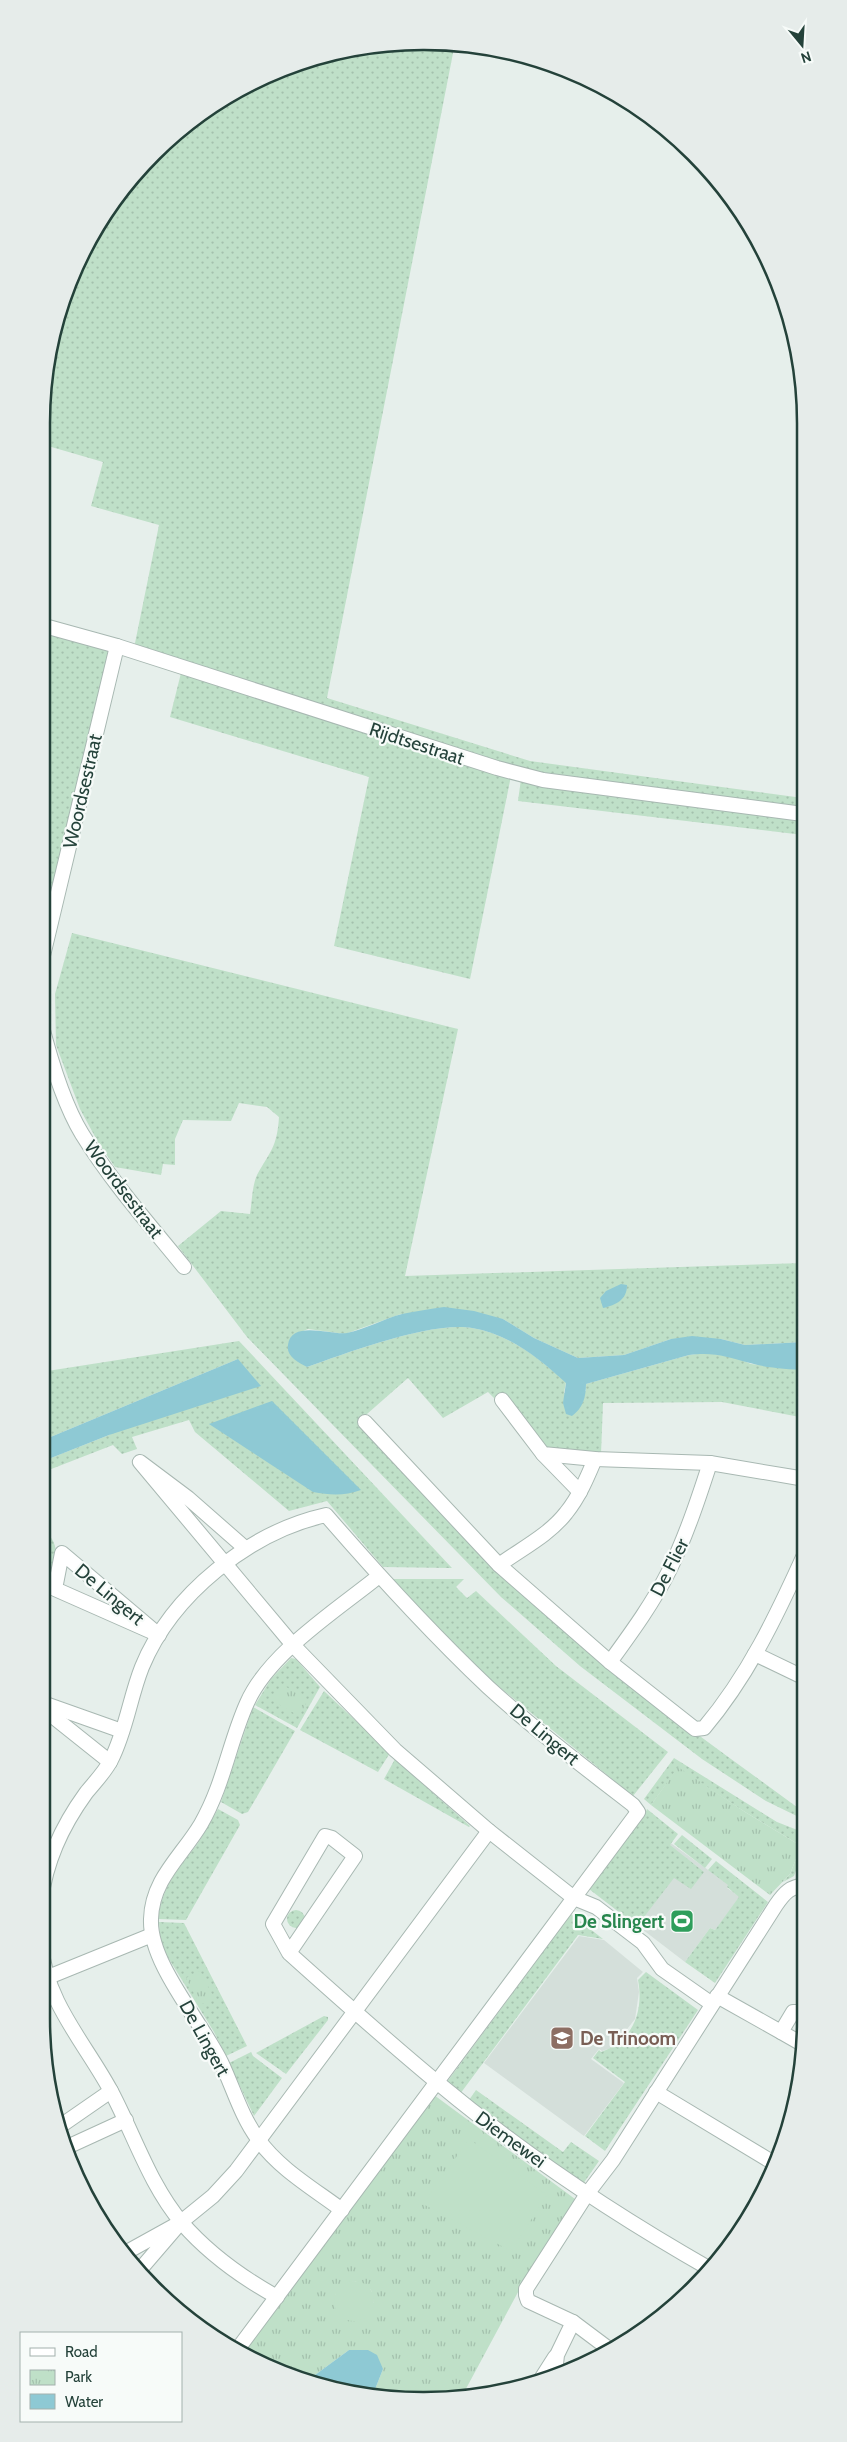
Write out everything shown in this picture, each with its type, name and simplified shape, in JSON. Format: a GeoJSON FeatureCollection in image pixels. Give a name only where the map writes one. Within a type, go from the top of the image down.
{"type":"FeatureCollection","features":[{"type":"Feature","properties":{"kind":"street","name":"Rijdtsestraat"},"geometry":{"type":"LineString","coordinates":[[50,627],[117,646],[464,758],[543,780],[797,813]]}},
{"type":"Feature","properties":{"kind":"street","name":"Woordsestraat"},"geometry":{"type":"LineString","coordinates":[[50,926],[117,646]]}},
{"type":"Feature","properties":{"kind":"street","name":"Woordsestraat"},"geometry":{"type":"LineString","coordinates":[[50,1051],[63,1091],[81,1132],[111,1177],[184,1266]]}},
{"type":"Feature","properties":{"kind":"street"},"geometry":{"type":"LineString","coordinates":[[502,1400],[542,1454],[580,1492]]}},
{"type":"Feature","properties":{"kind":"street"},"geometry":{"type":"LineString","coordinates":[[365,1422],[498,1565],[610,1662],[695,1729],[704,1728],[719,1710],[756,1654],[797,1570]]}},
{"type":"Feature","properties":{"kind":"street"},"geometry":{"type":"LineString","coordinates":[[542,1454],[595,1459],[710,1463],[797,1478]]}},
{"type":"Feature","properties":{"kind":"street"},"geometry":{"type":"LineString","coordinates":[[498,1565],[545,1533],[565,1515],[580,1492],[595,1459]]}},
{"type":"Feature","properties":{"kind":"street"},"geometry":{"type":"LineString","coordinates":[[245,1548],[188,1498],[140,1462],[294,1645],[395,1750],[489,1831],[574,1898],[596,1907],[643,1943],[662,1969],[715,2000],[796,2041]]}},
{"type":"Feature","properties":{"kind":"street","name":"De Flier"},"geometry":{"type":"LineString","coordinates":[[610,1662],[641,1618],[668,1573],[691,1523],[710,1463]]}},
{"type":"Feature","properties":{"kind":"street","name":"De Lingert"},"geometry":{"type":"LineString","coordinates":[[50,1860],[55,1845],[75,1810],[110,1762],[143,1664],[159,1635],[189,1597],[224,1562],[245,1548],[307,1520],[326,1516],[379,1576],[490,1688],[566,1753],[633,1805],[638,1812],[241,2344]]}},
{"type":"Feature","properties":{"kind":"street","name":"De Lingert"},"geometry":{"type":"LineString","coordinates":[[62,1553],[69,1559],[159,1635],[55,1589],[62,1553]]}},
{"type":"Feature","properties":{"kind":"street","name":"De Lingert"},"geometry":{"type":"LineString","coordinates":[[342,2210],[286,2168],[258,2140],[242,2110],[221,2062],[162,1964],[152,1936],[150,1920],[152,1900],[163,1874],[188,1843],[212,1802],[228,1764],[237,1726],[247,1702],[269,1669],[294,1645],[379,1576]]}},
{"type":"Feature","properties":{"kind":"street"},"geometry":{"type":"LineString","coordinates":[[756,1654],[797,1674]]}},
{"type":"Feature","properties":{"kind":"street"},"geometry":{"type":"LineString","coordinates":[[50,1705],[122,1731]]}},
{"type":"Feature","properties":{"kind":"street"},"geometry":{"type":"LineString","coordinates":[[50,1714],[110,1762]]}},
{"type":"Feature","properties":{"kind":"street"},"geometry":{"type":"LineString","coordinates":[[131,2250],[181,2222],[213,2196],[236,2171],[489,1831]]}},
{"type":"Feature","properties":{"kind":"street"},"geometry":{"type":"LineString","coordinates":[[289,1953],[355,1856],[332,1838],[325,1836],[273,1924],[289,1953],[437,2082]]}},
{"type":"Feature","properties":{"kind":"street"},"geometry":{"type":"LineString","coordinates":[[604,2345],[572,2322],[528,2301],[526,2289],[776,1905],[785,1892],[797,1887]]}},
{"type":"Feature","properties":{"kind":"street"},"geometry":{"type":"LineString","coordinates":[[50,1976],[152,1936]]}},
{"type":"Feature","properties":{"kind":"street"},"geometry":{"type":"LineString","coordinates":[[50,1987],[70,2028],[111,2091],[150,2174],[181,2222],[210,2253],[243,2278],[277,2297]]}},
{"type":"Feature","properties":{"kind":"street"},"geometry":{"type":"LineString","coordinates":[[781,2032],[793,2012],[797,2012]]}},
{"type":"Feature","properties":{"kind":"street","name":"Diemewei"},"geometry":{"type":"LineString","coordinates":[[437,2082],[587,2194],[704,2265]]}},
{"type":"Feature","properties":{"kind":"street"},"geometry":{"type":"LineString","coordinates":[[65,2123],[111,2091]]}},
{"type":"Feature","properties":{"kind":"street"},"geometry":{"type":"LineString","coordinates":[[656,2092],[769,2160]]}},
{"type":"Feature","properties":{"kind":"street"},"geometry":{"type":"LineString","coordinates":[[72,2145],[126,2120]]}},
{"type":"Feature","properties":{"kind":"street"},"geometry":{"type":"LineString","coordinates":[[144,2266],[181,2222]]}},
{"type":"Feature","properties":{"kind":"street"},"geometry":{"type":"LineString","coordinates":[[547,2371],[557,2355],[572,2322]]}},
{"type":"Feature","properties":{"kind":"street"},"geometry":{"type":"LineString","coordinates":[[556,2368],[557,2355]]}},
{"type":"Feature","properties":{"kind":"shaded area","name":"De Slingert"},"geometry":{"type":"Polygon","coordinates":[[[654,1831],[729,1885],[727,1888],[740,1897],[715,1930],[710,1928],[685,1962],[638,1926],[642,1919],[654,1831]]]}},
{"type":"Feature","properties":{"kind":"shaded area","name":"De Trinoom"},"geometry":{"type":"Polygon","coordinates":[[[579,1936],[604,1940],[643,1972],[637,1978],[639,1992],[635,2019],[611,2048],[602,2051],[599,2049],[591,2059],[624,2083],[584,2136],[484,2063],[579,1936]]]}},
{"type":"Feature","properties":{"kind":"green space"},"geometry":{"type":"Polygon","coordinates":[[[424,50],[453,51],[327,698],[530,761],[797,797],[797,807],[518,769],[134,648],[159,525],[91,506],[103,462],[50,447],[53,375],[63,327],[78,281],[113,216],[143,177],[159,159],[196,127],[237,100],[281,78],[327,63],[375,53],[424,50]]]}},
{"type":"Feature","properties":{"kind":"green space"},"geometry":{"type":"Polygon","coordinates":[[[50,633],[111,650],[50,921],[50,633]]]}},
{"type":"Feature","properties":{"kind":"green space"},"geometry":{"type":"Polygon","coordinates":[[[181,673],[511,776],[470,979],[334,946],[369,777],[170,717],[181,673]]]}},
{"type":"Feature","properties":{"kind":"green space"},"geometry":{"type":"Polygon","coordinates":[[[521,779],[797,817],[797,834],[518,801],[521,779]]]}},
{"type":"Feature","properties":{"kind":"green space"},"geometry":{"type":"Polygon","coordinates":[[[72,933],[458,1029],[405,1276],[797,1263],[797,1342],[745,1345],[721,1339],[671,1339],[624,1355],[578,1358],[534,1338],[503,1319],[401,1314],[345,1334],[308,1329],[296,1334],[289,1341],[307,1367],[412,1334],[455,1327],[472,1328],[486,1331],[523,1348],[566,1382],[564,1393],[586,1391],[586,1384],[689,1355],[705,1353],[732,1356],[751,1364],[797,1369],[797,1416],[722,1402],[603,1403],[601,1454],[544,1447],[505,1394],[495,1399],[488,1392],[443,1418],[408,1378],[359,1421],[454,1528],[516,1589],[622,1677],[797,1807],[797,1816],[766,1801],[702,1759],[580,1666],[501,1597],[247,1337],[178,1246],[221,1211],[250,1214],[255,1179],[275,1143],[279,1117],[267,1107],[239,1103],[231,1121],[183,1120],[175,1139],[175,1165],[163,1164],[161,1175],[115,1167],[99,1144],[80,1109],[56,1045],[55,994],[72,933]]]}},
{"type":"Feature","properties":{"kind":"green space"},"geometry":{"type":"Polygon","coordinates":[[[239,1341],[452,1568],[383,1567],[327,1501],[289,1511],[195,1432],[189,1420],[132,1437],[137,1449],[122,1454],[113,1445],[50,1470],[50,1458],[109,1435],[238,1359],[50,1437],[50,1371],[239,1341]]]}},
{"type":"Feature","properties":{"kind":"green space"},"geometry":{"type":"Polygon","coordinates":[[[50,1537],[56,1552],[52,1582],[50,1581],[50,1537]]]}},
{"type":"Feature","properties":{"kind":"green space"},"geometry":{"type":"Polygon","coordinates":[[[390,1579],[464,1579],[456,1587],[467,1598],[476,1591],[556,1666],[668,1752],[633,1796],[492,1681],[390,1579]]]}},
{"type":"Feature","properties":{"kind":"green space"},"geometry":{"type":"Polygon","coordinates":[[[291,1658],[296,1659],[320,1687],[297,1728],[255,1705],[271,1679],[291,1658]]]}},
{"type":"Feature","properties":{"kind":"green space"},"geometry":{"type":"Polygon","coordinates":[[[283,1685],[308,1700],[299,1716],[273,1701],[283,1685]]]}},
{"type":"Feature","properties":{"kind":"green space"},"geometry":{"type":"Polygon","coordinates":[[[324,1691],[390,1753],[378,1772],[300,1730],[324,1691]]]}},
{"type":"Feature","properties":{"kind":"green space"},"geometry":{"type":"Polygon","coordinates":[[[253,1707],[295,1731],[248,1812],[242,1814],[221,1802],[253,1707]]]}},
{"type":"Feature","properties":{"kind":"green space"},"geometry":{"type":"Polygon","coordinates":[[[674,1758],[777,1822],[797,1830],[797,1844],[678,1768],[651,1805],[644,1799],[674,1758]]]}},
{"type":"Feature","properties":{"kind":"green space"},"geometry":{"type":"Polygon","coordinates":[[[395,1759],[470,1826],[384,1779],[395,1759]]]}},
{"type":"Feature","properties":{"kind":"green space"},"geometry":{"type":"Polygon","coordinates":[[[678,1767],[745,1812],[797,1844],[797,1856],[790,1874],[770,1895],[651,1805],[678,1767]]]}},
{"type":"Feature","properties":{"kind":"green space"},"geometry":{"type":"Polygon","coordinates":[[[218,1809],[238,1820],[240,1825],[186,1920],[158,1919],[160,1907],[172,1878],[201,1839],[218,1809]]]}},
{"type":"Feature","properties":{"kind":"green space"},"geometry":{"type":"Polygon","coordinates":[[[647,1809],[678,1834],[670,1845],[704,1872],[691,1889],[674,1878],[637,1926],[589,1889],[647,1809]]]}},
{"type":"Feature","properties":{"kind":"green space"},"geometry":{"type":"Polygon","coordinates":[[[682,1835],[712,1859],[705,1868],[674,1844],[682,1835]]]}},
{"type":"Feature","properties":{"kind":"green space"},"geometry":{"type":"Polygon","coordinates":[[[797,1856],[797,1868],[794,1876],[783,1882],[790,1874],[797,1856]]]}},
{"type":"Feature","properties":{"kind":"green space"},"geometry":{"type":"Polygon","coordinates":[[[716,1861],[768,1902],[715,1983],[685,1962],[710,1928],[715,1930],[739,1897],[727,1887],[728,1885],[708,1870],[716,1861]]]}},
{"type":"Feature","properties":{"kind":"green space"},"geometry":{"type":"Polygon","coordinates":[[[292,1910],[300,1910],[305,1915],[303,1926],[292,1928],[287,1923],[287,1915],[292,1910]]]}},
{"type":"Feature","properties":{"kind":"green space"},"geometry":{"type":"Polygon","coordinates":[[[571,1914],[603,1939],[578,1935],[460,2094],[447,2082],[571,1914]]]}},
{"type":"Feature","properties":{"kind":"green space"},"geometry":{"type":"Polygon","coordinates":[[[159,1922],[184,1923],[247,2046],[226,2056],[214,2032],[164,1951],[160,1939],[159,1922]]]}},
{"type":"Feature","properties":{"kind":"green space"},"geometry":{"type":"Polygon","coordinates":[[[200,1971],[214,1998],[200,2005],[186,1978],[200,1971]]]}},
{"type":"Feature","properties":{"kind":"green space"},"geometry":{"type":"Polygon","coordinates":[[[646,1972],[698,2010],[605,2151],[585,2136],[625,2082],[593,2058],[599,2050],[601,2052],[612,2047],[621,2040],[634,2024],[639,2003],[638,1980],[646,1972]]]}},
{"type":"Feature","properties":{"kind":"green space"},"geometry":{"type":"Polygon","coordinates":[[[324,2016],[328,2017],[328,2020],[286,2074],[256,2053],[324,2016]]]}},
{"type":"Feature","properties":{"kind":"green space"},"geometry":{"type":"Polygon","coordinates":[[[251,2052],[253,2056],[282,2078],[254,2116],[229,2063],[251,2052]]]}},
{"type":"Feature","properties":{"kind":"green space"},"geometry":{"type":"Polygon","coordinates":[[[476,2090],[563,2152],[571,2142],[599,2161],[583,2184],[469,2100],[476,2090]]]}},
{"type":"Feature","properties":{"kind":"green space"},"geometry":{"type":"Polygon","coordinates":[[[434,2095],[575,2199],[524,2281],[466,2390],[424,2392],[375,2389],[383,2369],[349,2350],[315,2375],[281,2364],[248,2348],[434,2095]],[[355,2281],[343,2285],[335,2295],[374,2303],[371,2290],[355,2281]]]}},
{"type":"Feature","properties":{"kind":"green space"},"geometry":{"type":"Polygon","coordinates":[[[469,2139],[547,2195],[511,2251],[423,2204],[469,2139]]]}},
{"type":"Feature","properties":{"kind":"green space"},"geometry":{"type":"Polygon","coordinates":[[[354,2281],[368,2287],[374,2301],[368,2315],[354,2321],[340,2315],[334,2301],[340,2287],[354,2281]]]}},
{"type":"Feature","properties":{"kind":"water"},"geometry":{"type":"Polygon","coordinates":[[[621,1284],[627,1285],[623,1298],[603,1308],[600,1298],[606,1291],[621,1284]]]}},
{"type":"Feature","properties":{"kind":"water"},"geometry":{"type":"Polygon","coordinates":[[[444,1307],[474,1311],[503,1319],[534,1338],[578,1358],[624,1355],[671,1339],[692,1336],[721,1339],[745,1345],[797,1342],[797,1369],[763,1366],[714,1355],[689,1355],[586,1384],[583,1402],[572,1416],[566,1414],[563,1403],[566,1383],[523,1348],[486,1331],[455,1327],[435,1329],[389,1340],[307,1367],[293,1358],[288,1349],[291,1337],[297,1333],[313,1330],[347,1333],[402,1314],[444,1307]]]}},
{"type":"Feature","properties":{"kind":"water"},"geometry":{"type":"Polygon","coordinates":[[[238,1359],[261,1386],[109,1435],[50,1458],[50,1437],[238,1359]]]}},
{"type":"Feature","properties":{"kind":"water"},"geometry":{"type":"Polygon","coordinates":[[[272,1401],[361,1490],[337,1494],[313,1492],[209,1424],[272,1401]]]}},
{"type":"Feature","properties":{"kind":"water"},"geometry":{"type":"Polygon","coordinates":[[[349,2350],[368,2350],[377,2355],[383,2369],[375,2389],[315,2375],[349,2350]]]}},
{"type":"Feature","properties":{"kind":"place","name":"De Slingert"},"geometry":{"type":"Point","coordinates":[682,1921]}},
{"type":"Feature","properties":{"kind":"place","name":"De Trinoom"},"geometry":{"type":"Point","coordinates":[562,2038]}}]}
